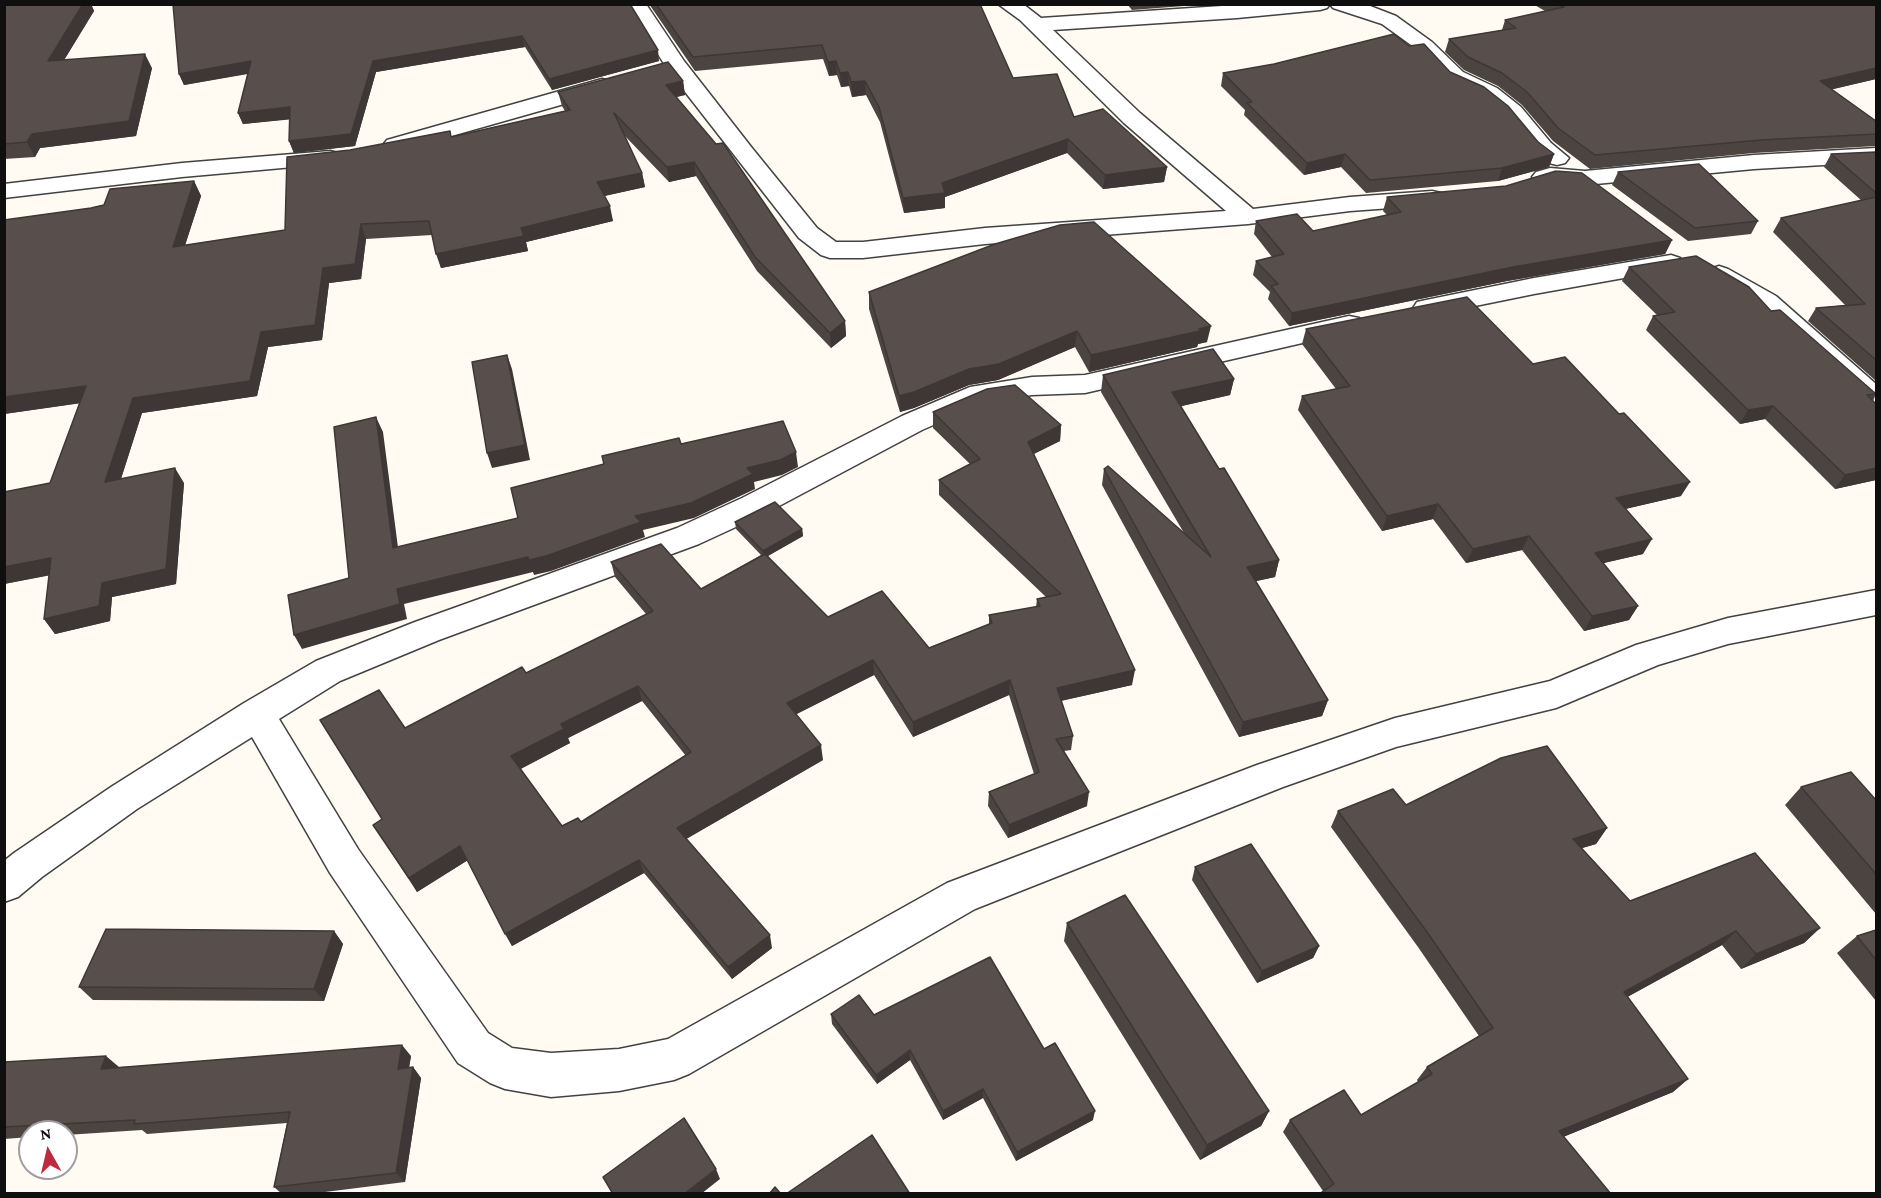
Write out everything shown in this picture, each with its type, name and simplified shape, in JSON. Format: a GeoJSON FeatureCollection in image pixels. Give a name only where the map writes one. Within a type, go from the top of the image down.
{"type":"FeatureCollection","features":[{"type":"Feature","properties":{"kind":"street"},"geometry":{"type":"LineString","coordinates":[[636,4],[666,68],[808,233],[830,250],[863,250],[985,236],[1248,217],[1350,204],[1452,196]]}},
{"type":"Feature","properties":{"kind":"street"},"geometry":{"type":"LineString","coordinates":[[1008,4],[1027,16],[1131,118],[1248,217]]}},
{"type":"Feature","properties":{"kind":"street"},"geometry":{"type":"LineString","coordinates":[[1035,25],[1237,12],[1320,4]]}},
{"type":"Feature","properties":{"kind":"street"},"geometry":{"type":"LineString","coordinates":[[1340,4],[1366,11],[1389,21],[1425,46],[1455,77],[1489,93],[1513,112],[1543,148],[1612,198]]}},
{"type":"Feature","properties":{"kind":"street"},"geometry":{"type":"LineString","coordinates":[[4,190],[182,170],[309,161],[365,153],[623,80]]}},
{"type":"Feature","properties":{"kind":"street"},"geometry":{"type":"LineString","coordinates":[[1521,184],[1550,175],[1584,178],[1754,162],[1876,155]]}},
{"type":"Feature","properties":{"kind":"street"},"geometry":{"type":"LineString","coordinates":[[4,885],[124,798],[256,713],[328,671],[427,631],[688,536],[753,506],[912,423],[980,394],[1032,386],[1085,384],[1164,364],[1388,316],[1534,286],[1693,258],[1666,238]]}},
{"type":"Feature","properties":{"kind":"street"},"geometry":{"type":"LineString","coordinates":[[1702,264],[1767,302],[1876,399]]}},
{"type":"Feature","properties":{"kind":"street"},"geometry":{"type":"LineString","coordinates":[[256,713],[344,861],[473,1048],[504,1068],[551,1075],[619,1070],[674,1059],[962,896],[1270,776],[1395,734],[1556,694],[1648,654],[1717,634],[1876,603]]}},
{"type":"Feature","properties":{"kind":"building"},"geometry":{"type":"Polygon","coordinates":[[[4,4],[83,4],[48,61],[145,54],[129,121],[32,134],[27,142],[4,144],[4,4]]]}},
{"type":"Feature","properties":{"kind":"building"},"geometry":{"type":"Polygon","coordinates":[[[173,4],[630,4],[658,50],[549,79],[522,36],[373,61],[351,134],[289,141],[290,107],[238,113],[251,61],[179,74],[173,4]]]}},
{"type":"Feature","properties":{"kind":"building"},"geometry":{"type":"Polygon","coordinates":[[[656,4],[980,4],[1013,78],[1057,74],[1074,117],[1103,109],[1167,167],[1105,175],[1068,139],[942,183],[945,193],[903,198],[879,107],[865,81],[851,82],[848,72],[840,73],[836,61],[828,62],[822,45],[693,57],[656,4]]]}},
{"type":"Feature","properties":{"kind":"building"},"geometry":{"type":"Polygon","coordinates":[[[1559,4],[1876,4],[1876,68],[1820,81],[1876,121],[1876,134],[1761,140],[1595,155],[1558,128],[1527,92],[1502,73],[1468,57],[1449,39],[1516,28],[1505,20],[1564,7],[1559,4]]]}},
{"type":"Feature","properties":{"kind":"building"},"geometry":{"type":"Polygon","coordinates":[[[1394,34],[1409,46],[1424,44],[1450,72],[1484,87],[1508,106],[1538,142],[1554,154],[1502,168],[1370,180],[1345,154],[1307,163],[1247,103],[1252,102],[1223,73],[1274,64],[1394,34]]]}},
{"type":"Feature","properties":{"kind":"building"},"geometry":{"type":"Polygon","coordinates":[[[668,62],[683,81],[666,85],[716,144],[723,143],[845,321],[830,333],[755,257],[694,162],[667,167],[614,113],[642,173],[597,182],[610,206],[521,228],[524,236],[436,254],[429,221],[361,224],[355,264],[323,268],[315,325],[261,332],[250,381],[133,398],[105,482],[175,468],[166,569],[102,583],[99,606],[44,619],[51,558],[4,567],[4,492],[50,483],[86,386],[4,397],[4,220],[104,205],[110,189],[194,181],[173,247],[285,230],[287,157],[350,150],[450,131],[451,137],[570,110],[558,92],[668,62]]]}},
{"type":"Feature","properties":{"kind":"building"},"geometry":{"type":"Polygon","coordinates":[[[1876,152],[1876,193],[1831,154],[1876,152]]]}},
{"type":"Feature","properties":{"kind":"building"},"geometry":{"type":"Polygon","coordinates":[[[1699,164],[1758,221],[1695,228],[1618,172],[1699,164]]]}},
{"type":"Feature","properties":{"kind":"building"},"geometry":{"type":"Polygon","coordinates":[[[1556,171],[1582,173],[1672,240],[1513,267],[1292,313],[1271,286],[1278,284],[1256,261],[1284,254],[1256,221],[1297,214],[1313,231],[1401,212],[1387,197],[1506,186],[1556,171]]]}},
{"type":"Feature","properties":{"kind":"building"},"geometry":{"type":"Polygon","coordinates":[[[1876,197],[1876,360],[1816,308],[1865,304],[1781,218],[1876,197]]]}},
{"type":"Feature","properties":{"kind":"building"},"geometry":{"type":"Polygon","coordinates":[[[1094,222],[1211,326],[1199,329],[1200,331],[1091,355],[1077,331],[999,364],[969,369],[899,396],[869,292],[995,244],[1060,225],[1094,222]]]}},
{"type":"Feature","properties":{"kind":"building"},"geometry":{"type":"Polygon","coordinates":[[[1696,256],[1749,287],[1771,311],[1780,310],[1876,394],[1867,395],[1876,404],[1876,468],[1845,475],[1773,406],[1748,410],[1653,316],[1675,312],[1629,267],[1696,256]]]}},
{"type":"Feature","properties":{"kind":"building"},"geometry":{"type":"Polygon","coordinates":[[[1467,297],[1533,364],[1565,357],[1619,414],[1624,413],[1690,482],[1616,498],[1652,539],[1595,553],[1638,606],[1592,616],[1529,536],[1473,549],[1438,504],[1387,516],[1302,396],[1350,386],[1306,329],[1467,297]]]}},
{"type":"Feature","properties":{"kind":"building"},"geometry":{"type":"Polygon","coordinates":[[[1213,349],[1234,379],[1172,392],[1219,469],[1224,468],[1279,560],[1247,567],[1328,700],[1243,722],[1104,469],[1108,466],[1211,557],[1103,375],[1213,349]]]}},
{"type":"Feature","properties":{"kind":"building"},"geometry":{"type":"Polygon","coordinates":[[[507,355],[525,445],[487,453],[472,362],[507,355]]]}},
{"type":"Feature","properties":{"kind":"building"},"geometry":{"type":"Polygon","coordinates":[[[1015,385],[1061,425],[1028,442],[1135,670],[1057,688],[1073,736],[1056,739],[1089,792],[1009,825],[989,792],[1039,772],[1010,680],[913,722],[873,660],[787,703],[821,745],[677,828],[770,935],[728,967],[639,860],[505,934],[460,846],[409,878],[373,825],[382,819],[320,720],[379,690],[405,728],[522,667],[526,673],[653,611],[611,562],[661,544],[701,589],[765,554],[828,617],[882,591],[929,648],[992,623],[989,615],[1040,606],[1037,599],[1061,594],[939,480],[980,459],[933,412],[987,389],[1015,385]],[[638,686],[561,724],[564,729],[511,756],[562,826],[578,818],[581,822],[691,752],[638,686]]]}},
{"type":"Feature","properties":{"kind":"building"},"geometry":{"type":"Polygon","coordinates":[[[376,417],[393,548],[518,518],[511,488],[604,464],[602,456],[679,438],[681,444],[783,421],[796,452],[780,460],[747,468],[753,474],[691,503],[635,516],[641,522],[546,556],[529,560],[528,557],[397,589],[400,604],[294,635],[288,595],[349,578],[334,427],[376,417]]]}},
{"type":"Feature","properties":{"kind":"building"},"geometry":{"type":"Polygon","coordinates":[[[775,502],[802,529],[763,551],[735,522],[775,502]]]}},
{"type":"Feature","properties":{"kind":"building"},"geometry":{"type":"Polygon","coordinates":[[[1547,746],[1607,828],[1573,839],[1630,901],[1755,853],[1820,928],[1756,954],[1736,931],[1624,992],[1688,1079],[1559,1131],[1611,1194],[1319,1194],[1334,1184],[1290,1120],[1344,1090],[1361,1115],[1432,1074],[1427,1067],[1493,1028],[1427,932],[1338,811],[1393,789],[1406,805],[1501,758],[1547,746]]]}},
{"type":"Feature","properties":{"kind":"building"},"geometry":{"type":"Polygon","coordinates":[[[1851,772],[1876,800],[1876,874],[1801,787],[1851,772]]]}},
{"type":"Feature","properties":{"kind":"building"},"geometry":{"type":"Polygon","coordinates":[[[1251,844],[1319,946],[1262,971],[1195,867],[1251,844]]]}},
{"type":"Feature","properties":{"kind":"building"},"geometry":{"type":"Polygon","coordinates":[[[1125,895],[1269,1111],[1207,1145],[1067,923],[1125,895]]]}},
{"type":"Feature","properties":{"kind":"building"},"geometry":{"type":"Polygon","coordinates":[[[106,929],[334,931],[314,989],[79,987],[106,929]]]}},
{"type":"Feature","properties":{"kind":"building"},"geometry":{"type":"Polygon","coordinates":[[[1876,930],[1876,960],[1857,936],[1876,930]]]}},
{"type":"Feature","properties":{"kind":"building"},"geometry":{"type":"Polygon","coordinates":[[[990,957],[1044,1049],[1055,1043],[1095,1111],[1017,1152],[983,1089],[943,1111],[910,1050],[876,1075],[831,1014],[859,995],[874,1015],[990,957]]]}},
{"type":"Feature","properties":{"kind":"building"},"geometry":{"type":"Polygon","coordinates":[[[402,1045],[398,1069],[413,1067],[396,1173],[274,1187],[290,1112],[134,1124],[135,1120],[78,1123],[78,1120],[18,1120],[18,1126],[4,1127],[4,1062],[106,1056],[101,1069],[402,1045]]]}},
{"type":"Feature","properties":{"kind":"building"},"geometry":{"type":"Polygon","coordinates":[[[684,1118],[716,1169],[684,1194],[613,1194],[603,1177],[684,1118]]]}},
{"type":"Feature","properties":{"kind":"building"},"geometry":{"type":"Polygon","coordinates":[[[872,1135],[910,1194],[786,1194],[872,1135]]]}},
{"type":"Feature","properties":{"kind":"building"},"geometry":{"type":"Polygon","coordinates":[[[775,1187],[781,1194],[769,1194],[775,1187]]]}}]}
